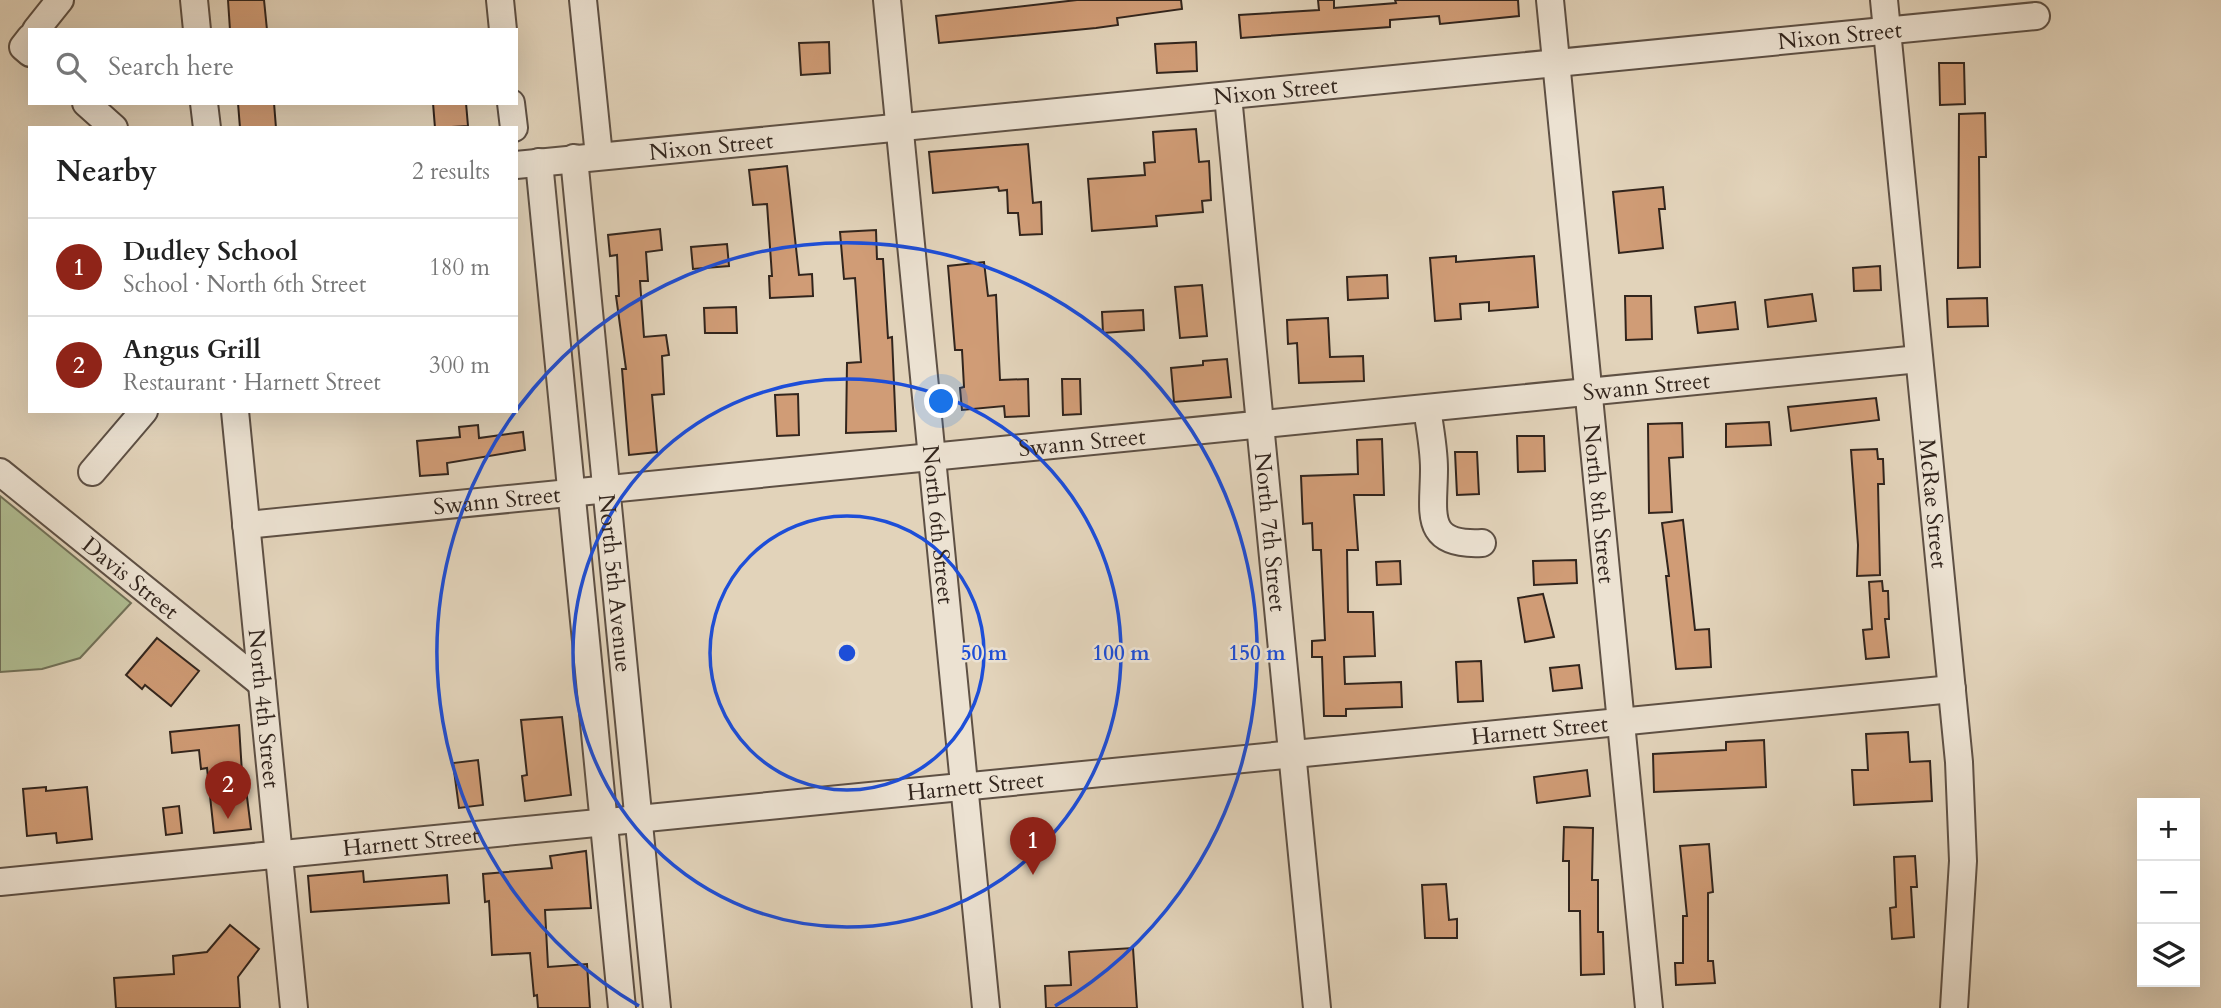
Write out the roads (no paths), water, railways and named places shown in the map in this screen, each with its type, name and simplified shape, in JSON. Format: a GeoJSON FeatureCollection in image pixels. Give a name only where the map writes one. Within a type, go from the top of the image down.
{"type":"FeatureCollection","features":[{"type":"Feature","properties":{"kind":"street"},"geometry":{"type":"LineString","coordinates":[[40,28],[60,0]]}},
{"type":"Feature","properties":{"kind":"street"},"geometry":{"type":"LineString","coordinates":[[194,0],[197,28]]}},
{"type":"Feature","properties":{"kind":"street"},"geometry":{"type":"LineString","coordinates":[[500,0],[503,28]]}},
{"type":"Feature","properties":{"kind":"street","name":"North 5th Avenue"},"geometry":{"type":"LineString","coordinates":[[583,0],[587,157],[606,489],[657,1008]]}},
{"type":"Feature","properties":{"kind":"street","name":"North 6th Street"},"geometry":{"type":"LineString","coordinates":[[887,0],[986,1008]]}},
{"type":"Feature","properties":{"kind":"street","name":"North 8th Street"},"geometry":{"type":"LineString","coordinates":[[1550,0],[1649,1008]]}},
{"type":"Feature","properties":{"kind":"street","name":"McRae Street"},"geometry":{"type":"LineString","coordinates":[[1884,0],[1951,689],[1963,861],[1954,1008]]}},
{"type":"Feature","properties":{"kind":"street","name":"Nixon Street"},"geometry":{"type":"LineString","coordinates":[[522,161],[900,128],[2036,16]]}},
{"type":"Feature","properties":{"kind":"street","name":"North 7th Street"},"geometry":{"type":"LineString","coordinates":[[1228,96],[1317,1008]]}},
{"type":"Feature","properties":{"kind":"street"},"geometry":{"type":"LineString","coordinates":[[88,105],[112,126]]}},
{"type":"Feature","properties":{"kind":"street"},"geometry":{"type":"LineString","coordinates":[[204,105],[207,126]]}},
{"type":"Feature","properties":{"kind":"street"},"geometry":{"type":"LineString","coordinates":[[511,105],[514,126]]}},
{"type":"Feature","properties":{"kind":"street","name":"North 5th Avenue"},"geometry":{"type":"LineString","coordinates":[[522,161],[571,492],[622,1008]]}},
{"type":"Feature","properties":{"kind":"street","name":"Swann Street"},"geometry":{"type":"LineString","coordinates":[[246,525],[1919,359]]}},
{"type":"Feature","properties":{"kind":"street"},"geometry":{"type":"LineString","coordinates":[[1427,409],[1434,468],[1433,520],[1437,530],[1449,539],[1482,543]]}},
{"type":"Feature","properties":{"kind":"street"},"geometry":{"type":"LineString","coordinates":[[92,472],[142,413]]}},
{"type":"Feature","properties":{"kind":"street","name":"North 4th Street"},"geometry":{"type":"LineString","coordinates":[[236,413],[294,1008]]}},
{"type":"Feature","properties":{"kind":"street","name":"Davis Street"},"geometry":{"type":"LineString","coordinates":[[0,472],[262,684]]}},
{"type":"Feature","properties":{"kind":"street","name":"Harnett Street"},"geometry":{"type":"LineString","coordinates":[[0,882],[1951,689]]}},
{"type":"Feature","properties":{"kind":"place","name":"Angus Grill"},"geometry":{"type":"Point","coordinates":[228,819]}},
{"type":"Feature","properties":{"kind":"place","name":"Dudley School"},"geometry":{"type":"Point","coordinates":[1033,875]}}]}
